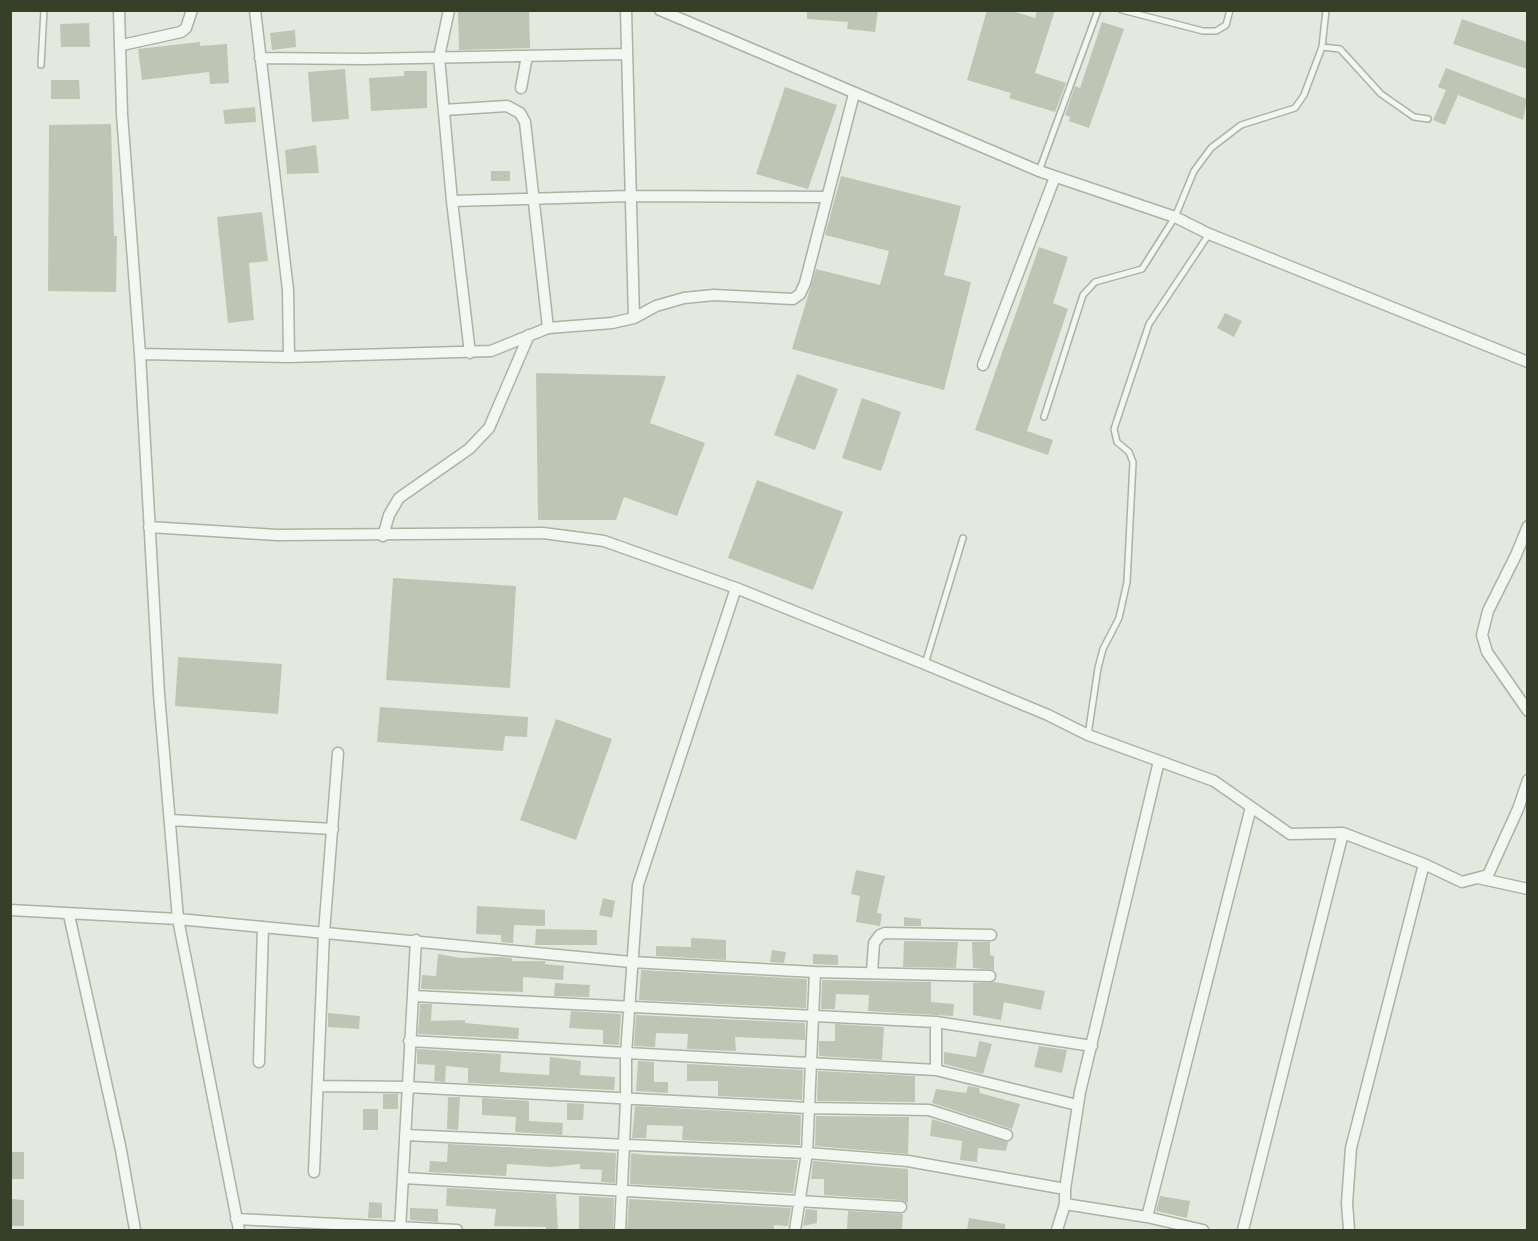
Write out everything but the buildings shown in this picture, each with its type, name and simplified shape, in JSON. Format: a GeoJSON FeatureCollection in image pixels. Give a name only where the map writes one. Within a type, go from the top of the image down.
{"type":"FeatureCollection","features":[{"type":"Feature","properties":{"kind":"street"},"geometry":{"type":"LineString","coordinates":[[119,10],[122,45],[122,114],[140,354],[159,694],[178,920],[238,1230]]}},
{"type":"Feature","properties":{"kind":"street"},"geometry":{"type":"LineString","coordinates":[[122,45],[181,32],[186,28],[192,10]]}},
{"type":"Feature","properties":{"kind":"street"},"geometry":{"type":"LineString","coordinates":[[255,10],[288,290],[289,357]]}},
{"type":"Feature","properties":{"kind":"street"},"geometry":{"type":"LineString","coordinates":[[449,10],[439,57],[452,201],[470,353]]}},
{"type":"Feature","properties":{"kind":"street"},"geometry":{"type":"LineString","coordinates":[[626,10],[634,318]]}},
{"type":"Feature","properties":{"kind":"street"},"geometry":{"type":"LineString","coordinates":[[660,10],[1039,171],[1175,217],[1209,234],[1527,362]]}},
{"type":"Feature","properties":{"kind":"street"},"geometry":{"type":"LineString","coordinates":[[260,58],[626,54]]}},
{"type":"Feature","properties":{"kind":"street"},"geometry":{"type":"LineString","coordinates":[[521,88],[527,56]]}},
{"type":"Feature","properties":{"kind":"street"},"geometry":{"type":"LineString","coordinates":[[140,354],[289,357],[470,353],[491,351],[548,328],[634,318],[656,306],[684,298],[714,295],[793,299],[800,294],[805,284],[826,197],[855,94]]}},
{"type":"Feature","properties":{"kind":"street"},"geometry":{"type":"LineString","coordinates":[[444,110],[507,106],[520,112],[525,122],[548,328]]}},
{"type":"Feature","properties":{"kind":"street"},"geometry":{"type":"LineString","coordinates":[[983,364],[1055,177]]}},
{"type":"Feature","properties":{"kind":"street"},"geometry":{"type":"LineString","coordinates":[[452,201],[630,196],[826,197]]}},
{"type":"Feature","properties":{"kind":"street"},"geometry":{"type":"LineString","coordinates":[[383,536],[389,515],[399,498],[469,449],[489,429],[529,334]]}},
{"type":"Feature","properties":{"kind":"street"},"geometry":{"type":"LineString","coordinates":[[1527,526],[1516,555],[1488,611],[1482,635],[1487,652],[1527,711]]}},
{"type":"Feature","properties":{"kind":"street"},"geometry":{"type":"LineString","coordinates":[[149,527],[277,535],[543,533],[604,541],[736,588],[1048,715],[1088,735],[1214,781],[1290,834],[1343,833],[1424,864],[1462,882],[1488,874],[1518,809],[1527,780]]}},
{"type":"Feature","properties":{"kind":"street"},"geometry":{"type":"LineString","coordinates":[[620,1230],[634,910],[641,869],[736,588]]}},
{"type":"Feature","properties":{"kind":"street"},"geometry":{"type":"LineString","coordinates":[[314,1172],[324,933],[338,753]]}},
{"type":"Feature","properties":{"kind":"street"},"geometry":{"type":"LineString","coordinates":[[1057,1230],[1065,1204],[1065,1189],[1077,1105],[1160,761]]}},
{"type":"Feature","properties":{"kind":"street"},"geometry":{"type":"LineString","coordinates":[[1147,1217],[1251,807]]}},
{"type":"Feature","properties":{"kind":"street"},"geometry":{"type":"LineString","coordinates":[[170,820],[333,829]]}},
{"type":"Feature","properties":{"kind":"street"},"geometry":{"type":"LineString","coordinates":[[1243,1230],[1343,833]]}},
{"type":"Feature","properties":{"kind":"street"},"geometry":{"type":"LineString","coordinates":[[1349,1230],[1347,1203],[1351,1149],[1424,864]]}},
{"type":"Feature","properties":{"kind":"street"},"geometry":{"type":"LineString","coordinates":[[1474,877],[1527,889]]}},
{"type":"Feature","properties":{"kind":"street"},"geometry":{"type":"LineString","coordinates":[[10,910],[262,927],[631,962],[815,972],[990,976]]}},
{"type":"Feature","properties":{"kind":"street"},"geometry":{"type":"LineString","coordinates":[[69,915],[121,1150],[135,1230]]}},
{"type":"Feature","properties":{"kind":"street"},"geometry":{"type":"LineString","coordinates":[[259,1062],[262,927]]}},
{"type":"Feature","properties":{"kind":"street"},"geometry":{"type":"LineString","coordinates":[[872,972],[874,943],[880,935],[885,933],[991,935]]}},
{"type":"Feature","properties":{"kind":"street"},"geometry":{"type":"LineString","coordinates":[[400,1229],[416,940]]}},
{"type":"Feature","properties":{"kind":"street"},"geometry":{"type":"LineString","coordinates":[[795,1230],[807,1153],[815,972]]}},
{"type":"Feature","properties":{"kind":"street"},"geometry":{"type":"LineString","coordinates":[[413,996],[629,1009],[936,1022],[1092,1046]]}},
{"type":"Feature","properties":{"kind":"street"},"geometry":{"type":"LineString","coordinates":[[936,1022],[936,1070]]}},
{"type":"Feature","properties":{"kind":"street"},"geometry":{"type":"LineString","coordinates":[[409,1041],[936,1070],[1077,1105]]}},
{"type":"Feature","properties":{"kind":"street"},"geometry":{"type":"LineString","coordinates":[[318,1086],[407,1087],[808,1108],[929,1110],[1007,1135]]}},
{"type":"Feature","properties":{"kind":"street"},"geometry":{"type":"LineString","coordinates":[[405,1135],[807,1153],[908,1161],[1065,1189]]}},
{"type":"Feature","properties":{"kind":"street"},"geometry":{"type":"LineString","coordinates":[[404,1178],[901,1207]]}},
{"type":"Feature","properties":{"kind":"street"},"geometry":{"type":"LineString","coordinates":[[1065,1204],[1147,1217],[1203,1230]]}},
{"type":"Feature","properties":{"kind":"street"},"geometry":{"type":"LineString","coordinates":[[236,1218],[400,1229],[457,1230]]}},
{"type":"Feature","properties":{"kind":"lane"},"geometry":{"type":"LineString","coordinates":[[41,65],[44,10]]}},
{"type":"Feature","properties":{"kind":"lane"},"geometry":{"type":"LineString","coordinates":[[1039,171],[1098,10]]}},
{"type":"Feature","properties":{"kind":"lane"},"geometry":{"type":"LineString","coordinates":[[1122,10],[1203,31],[1216,31],[1226,25],[1230,10]]}},
{"type":"Feature","properties":{"kind":"lane"},"geometry":{"type":"LineString","coordinates":[[1044,417],[1083,295],[1095,282],[1142,269],[1175,217],[1194,171],[1211,148],[1241,125],[1295,108],[1304,95],[1322,47],[1326,10]]}},
{"type":"Feature","properties":{"kind":"lane"},"geometry":{"type":"LineString","coordinates":[[1322,47],[1340,49],[1381,94],[1414,117],[1428,119]]}},
{"type":"Feature","properties":{"kind":"lane"},"geometry":{"type":"LineString","coordinates":[[1088,735],[1098,668],[1103,649],[1119,618],[1127,582],[1134,462],[1129,452],[1117,442],[1114,429],[1149,324],[1209,234]]}},
{"type":"Feature","properties":{"kind":"lane"},"geometry":{"type":"LineString","coordinates":[[925,664],[963,538]]}}]}
